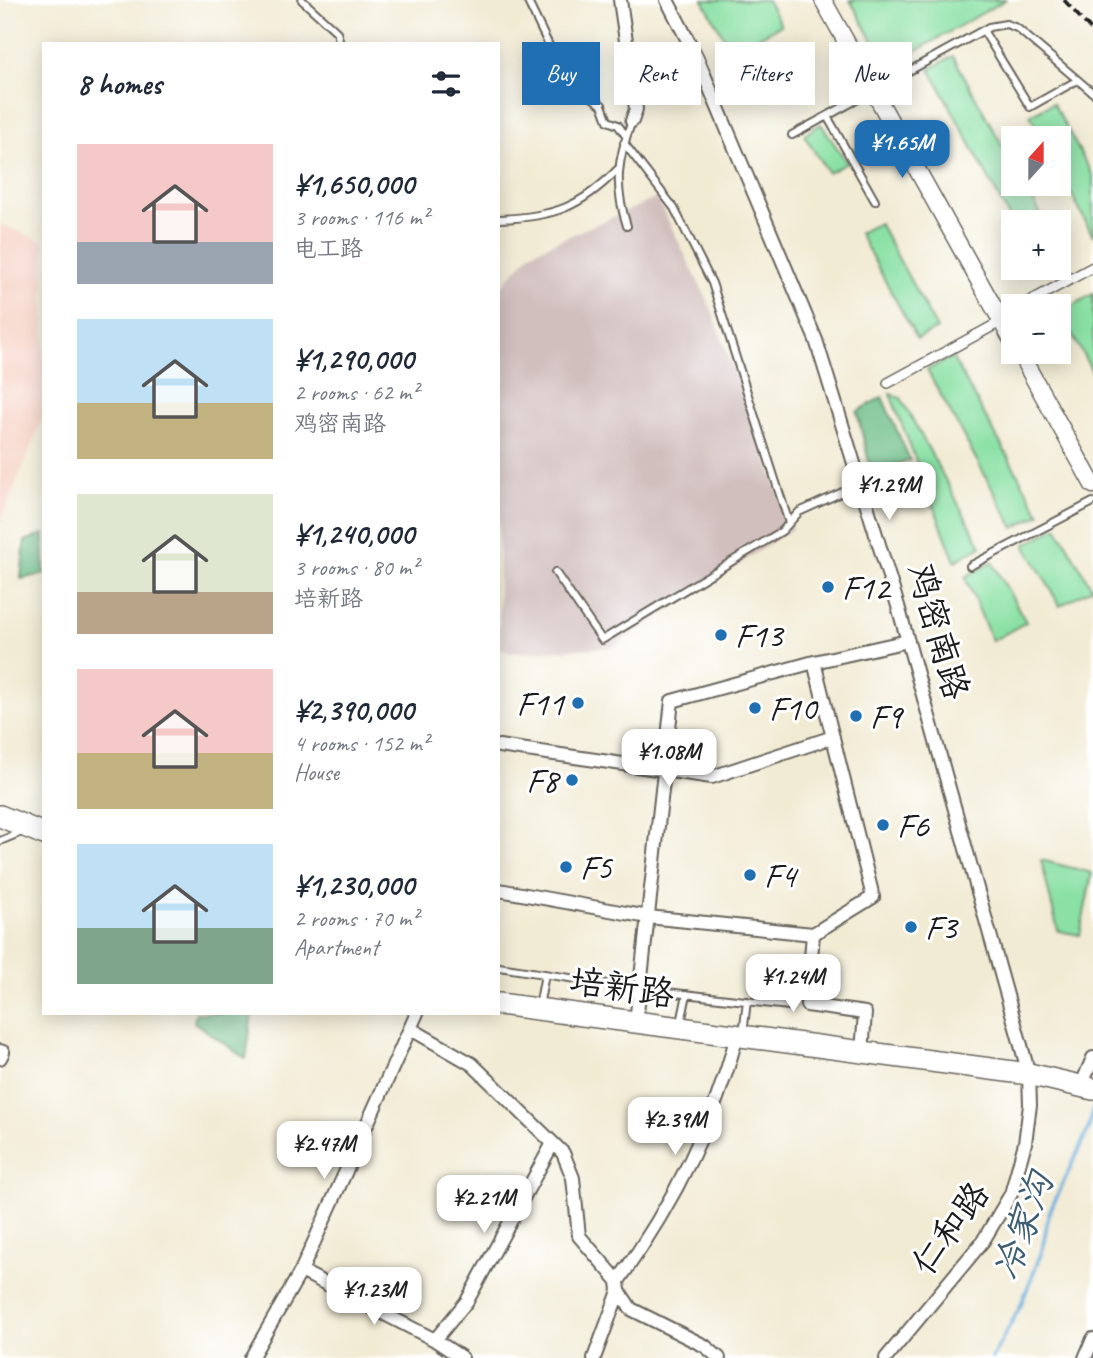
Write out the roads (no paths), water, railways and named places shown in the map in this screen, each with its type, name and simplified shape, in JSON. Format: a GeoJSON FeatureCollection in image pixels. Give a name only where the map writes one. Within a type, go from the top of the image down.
{"type":"FeatureCollection","features":[{"type":"Feature","properties":{"kind":"highway"},"geometry":{"type":"LineString","coordinates":[[0,816],[37,831]]}},
{"type":"Feature","properties":{"kind":"highway","name":"培新路"},"geometry":{"type":"LineString","coordinates":[[500,1004],[1028,1074]]}},
{"type":"Feature","properties":{"kind":"highway"},"geometry":{"type":"LineString","coordinates":[[1028,1074],[1087,1088]]}},
{"type":"Feature","properties":{"kind":"street"},"geometry":{"type":"LineString","coordinates":[[620,0],[636,109],[632,121]]}},
{"type":"Feature","properties":{"kind":"street","name":"鸡密南路"},"geometry":{"type":"LineString","coordinates":[[667,0],[697,58],[816,340],[908,641],[1028,1074]]}},
{"type":"Feature","properties":{"kind":"street"},"geometry":{"type":"LineString","coordinates":[[823,0],[846,42]]}},
{"type":"Feature","properties":{"kind":"street"},"geometry":{"type":"LineString","coordinates":[[882,105],[1001,309]]}},
{"type":"Feature","properties":{"kind":"street"},"geometry":{"type":"LineString","coordinates":[[1043,294],[1093,267]]}},
{"type":"Feature","properties":{"kind":"street"},"geometry":{"type":"LineString","coordinates":[[888,383],[1001,318]]}},
{"type":"Feature","properties":{"kind":"street"},"geometry":{"type":"LineString","coordinates":[[1026,364],[1093,485]]}},
{"type":"Feature","properties":{"kind":"street"},"geometry":{"type":"LineString","coordinates":[[636,1022],[672,701],[814,662],[908,641]]}},
{"type":"Feature","properties":{"kind":"street"},"geometry":{"type":"LineString","coordinates":[[500,890],[648,917],[813,934],[873,897],[814,662]]}},
{"type":"Feature","properties":{"kind":"street"},"geometry":{"type":"LineString","coordinates":[[500,746],[663,772],[712,777],[833,737]]}},
{"type":"Feature","properties":{"kind":"street"},"geometry":{"type":"LineString","coordinates":[[813,934],[807,1005],[865,1013],[862,1052]]}},
{"type":"Feature","properties":{"kind":"street"},"geometry":{"type":"LineString","coordinates":[[251,1358],[301,1271],[416,1015]]}},
{"type":"Feature","properties":{"kind":"street"},"geometry":{"type":"LineString","coordinates":[[411,1029],[472,1064],[563,1153],[573,1178],[579,1236],[619,1286],[631,1309],[705,1346],[715,1357]]}},
{"type":"Feature","properties":{"kind":"street"},"geometry":{"type":"LineString","coordinates":[[594,1358],[619,1286],[687,1171],[740,1036]]}},
{"type":"Feature","properties":{"kind":"street"},"geometry":{"type":"LineString","coordinates":[[0,1051],[3,1052],[0,1058]]}},
{"type":"Feature","properties":{"kind":"street"},"geometry":{"type":"LineString","coordinates":[[1087,1088],[1093,1058]]}},
{"type":"Feature","properties":{"kind":"street","name":"仁和路"},"geometry":{"type":"LineString","coordinates":[[886,1358],[983,1241],[1011,1194],[1025,1143],[1030,1105],[1028,1074]]}},
{"type":"Feature","properties":{"kind":"street"},"geometry":{"type":"LineString","coordinates":[[435,1339],[467,1301],[553,1143]]}},
{"type":"Feature","properties":{"kind":"street"},"geometry":{"type":"LineString","coordinates":[[301,1271],[435,1339],[462,1358]]}},
{"type":"Feature","properties":{"kind":"street"},"geometry":{"type":"LineString","coordinates":[[1084,1358],[1093,1339]]}},
{"type":"Feature","properties":{"kind":"lane"},"geometry":{"type":"LineString","coordinates":[[302,0],[337,32],[340,42]]}},
{"type":"Feature","properties":{"kind":"lane"},"geometry":{"type":"LineString","coordinates":[[527,0],[569,80],[602,105],[608,121],[618,125],[625,140],[674,208],[712,283],[789,523]]}},
{"type":"Feature","properties":{"kind":"lane"},"geometry":{"type":"LineString","coordinates":[[912,69],[983,30],[1006,24],[1017,27],[1093,93]]}},
{"type":"Feature","properties":{"kind":"lane"},"geometry":{"type":"LineString","coordinates":[[983,30],[1030,107],[1076,80]]}},
{"type":"Feature","properties":{"kind":"lane"},"geometry":{"type":"LineString","coordinates":[[792,135],[846,105]]}},
{"type":"Feature","properties":{"kind":"lane"},"geometry":{"type":"LineString","coordinates":[[827,116],[875,201]]}},
{"type":"Feature","properties":{"kind":"lane"},"geometry":{"type":"LineString","coordinates":[[627,226],[618,196],[618,169],[632,121]]}},
{"type":"Feature","properties":{"kind":"lane"},"geometry":{"type":"LineString","coordinates":[[500,219],[546,217],[570,207],[597,191],[618,169]]}},
{"type":"Feature","properties":{"kind":"lane"},"geometry":{"type":"LineString","coordinates":[[555,572],[602,640],[782,531],[799,512],[860,484]]}},
{"type":"Feature","properties":{"kind":"lane"},"geometry":{"type":"LineString","coordinates":[[970,566],[1093,502]]}},
{"type":"Feature","properties":{"kind":"lane"},"geometry":{"type":"LineString","coordinates":[[0,841],[37,831]]}},
{"type":"Feature","properties":{"kind":"lane"},"geometry":{"type":"LineString","coordinates":[[500,967],[640,989],[789,1006]]}},
{"type":"Feature","properties":{"kind":"lane"},"geometry":{"type":"LineString","coordinates":[[539,1009],[545,974]]}},
{"type":"Feature","properties":{"kind":"lane"},"geometry":{"type":"LineString","coordinates":[[680,1028],[687,994]]}},
{"type":"Feature","properties":{"kind":"lane"},"geometry":{"type":"LineString","coordinates":[[740,1036],[747,1001]]}},
{"type":"Feature","properties":{"kind":"waterway","name":"冷家沟"},"geometry":{"type":"LineString","coordinates":[[992,1358],[1020,1307],[1042,1251],[1049,1213],[1088,1130],[1093,1110]]}},
{"type":"Feature","properties":{"kind":"railway"},"geometry":{"type":"LineString","coordinates":[[1064,0],[1093,32]]}},
{"type":"Feature","properties":{"kind":"place","name":"F12"},"geometry":{"type":"Point","coordinates":[828,587]}},
{"type":"Feature","properties":{"kind":"place","name":"F13"},"geometry":{"type":"Point","coordinates":[721,635]}},
{"type":"Feature","properties":{"kind":"place","name":"F11"},"geometry":{"type":"Point","coordinates":[578,703]}},
{"type":"Feature","properties":{"kind":"place","name":"F10"},"geometry":{"type":"Point","coordinates":[755,708]}},
{"type":"Feature","properties":{"kind":"place","name":"F9"},"geometry":{"type":"Point","coordinates":[856,716]}},
{"type":"Feature","properties":{"kind":"place","name":"F8"},"geometry":{"type":"Point","coordinates":[572,780]}},
{"type":"Feature","properties":{"kind":"place","name":"F6"},"geometry":{"type":"Point","coordinates":[883,825]}},
{"type":"Feature","properties":{"kind":"place","name":"F5"},"geometry":{"type":"Point","coordinates":[566,867]}},
{"type":"Feature","properties":{"kind":"place","name":"F4"},"geometry":{"type":"Point","coordinates":[750,875]}},
{"type":"Feature","properties":{"kind":"place","name":"F3"},"geometry":{"type":"Point","coordinates":[911,927]}}]}
